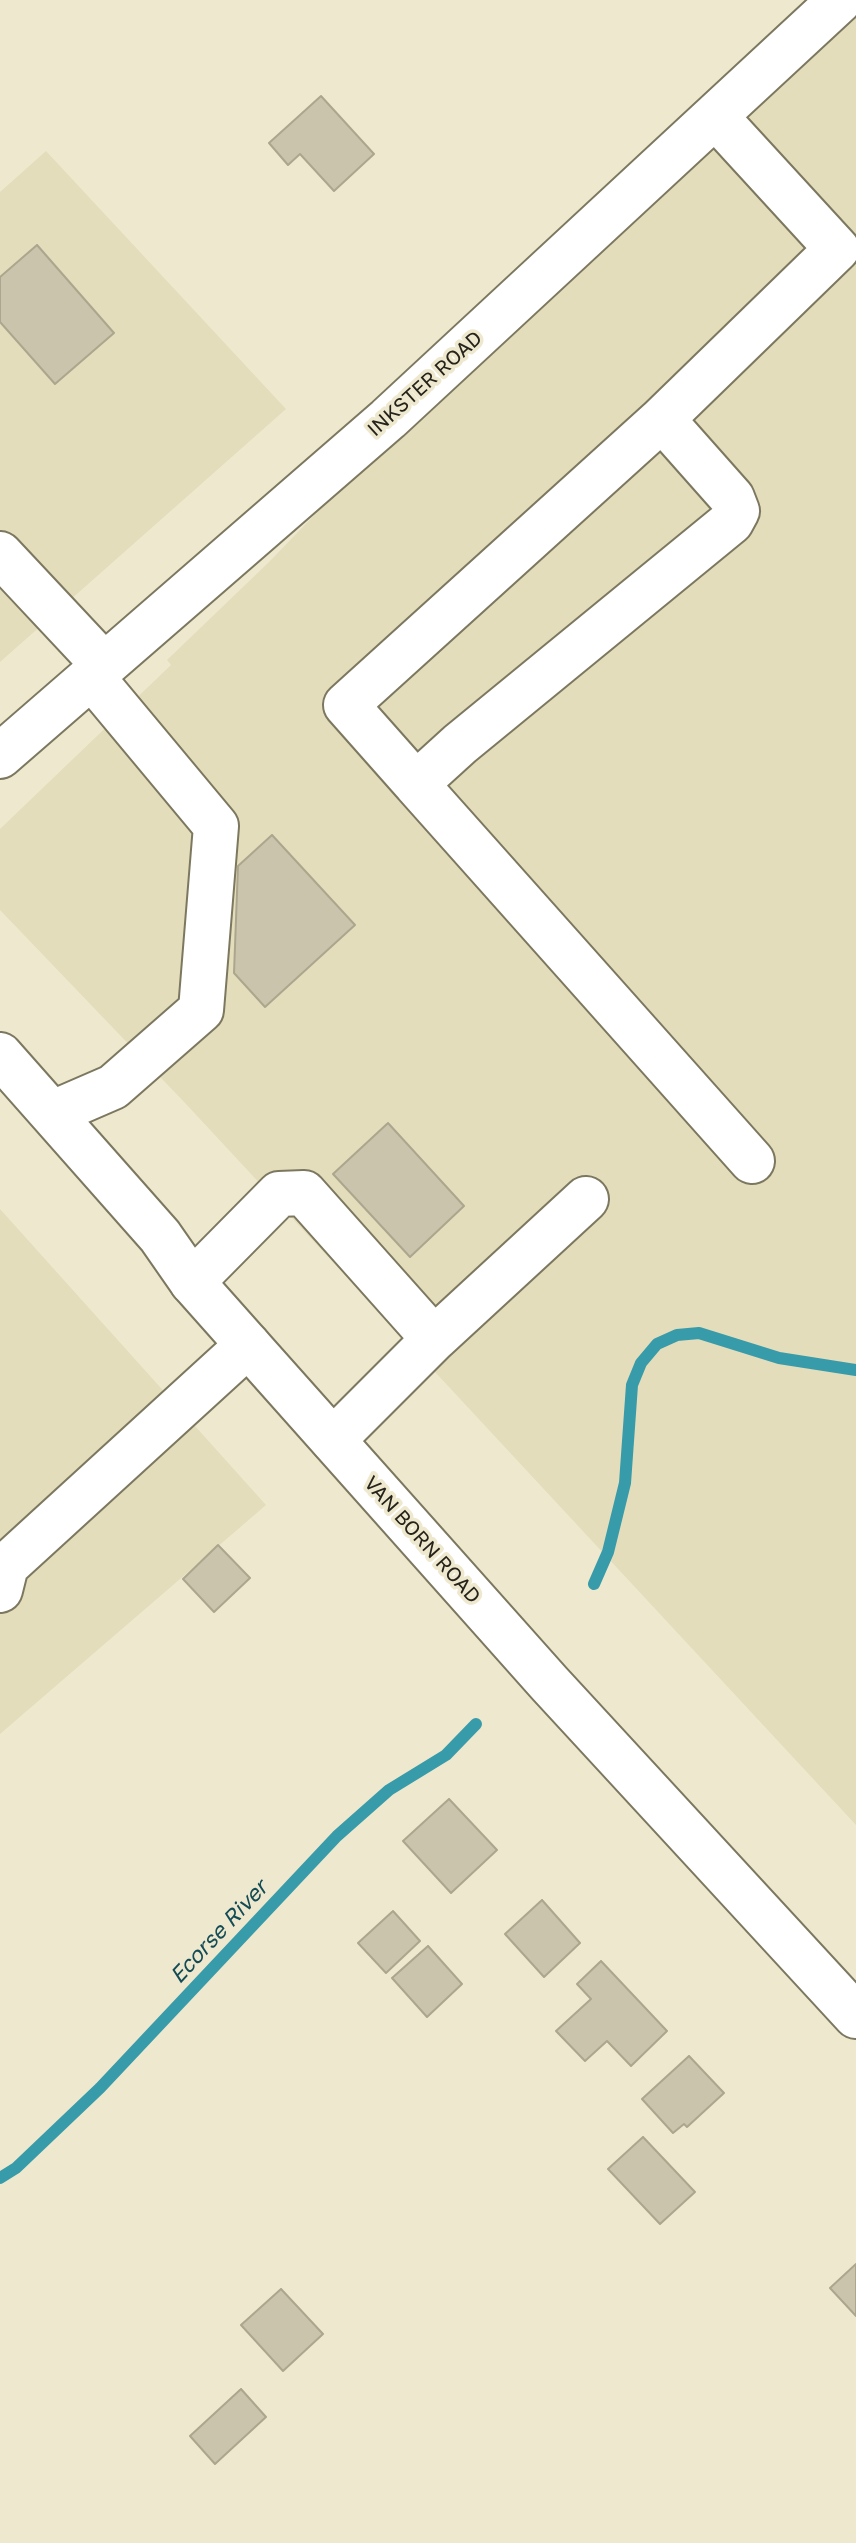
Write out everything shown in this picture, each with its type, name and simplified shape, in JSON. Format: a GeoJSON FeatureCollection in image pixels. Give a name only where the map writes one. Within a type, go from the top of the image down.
{"type":"FeatureCollection","features":[{"type":"Feature","properties":{"kind":"main road","name":"INKSTER ROAD"},"geometry":{"type":"LineString","coordinates":[[0,756],[388,419],[840,0]]}},
{"type":"Feature","properties":{"kind":"main road"},"geometry":{"type":"LineString","coordinates":[[715,116],[837,249],[662,419],[346,705],[752,1161]]}},
{"type":"Feature","properties":{"kind":"main road"},"geometry":{"type":"LineString","coordinates":[[416,784],[460,744],[731,522],[737,511],[732,498],[662,419]]}},
{"type":"Feature","properties":{"kind":"main road"},"geometry":{"type":"LineString","coordinates":[[6,571],[97,670],[216,826],[201,1010],[113,1087],[53,1113]]}},
{"type":"Feature","properties":{"kind":"main road","name":"VAN BORN ROAD"},"geometry":{"type":"LineString","coordinates":[[0,1055],[160,1236],[192,1282],[549,1683],[856,2016]]}},
{"type":"Feature","properties":{"kind":"main road"},"geometry":{"type":"LineString","coordinates":[[192,1282],[279,1194],[304,1193],[434,1339]]}},
{"type":"Feature","properties":{"kind":"main road"},"geometry":{"type":"LineString","coordinates":[[333,1440],[434,1339],[586,1199]]}},
{"type":"Feature","properties":{"kind":"main road"},"geometry":{"type":"LineString","coordinates":[[0,1590],[6,1566],[248,1345]]}},
{"type":"Feature","properties":{"kind":"shaded area"},"geometry":{"type":"Polygon","coordinates":[[[856,0],[856,1825],[186,1104],[0,910],[0,829],[171,665],[167,660],[269,562],[384,443],[856,0]]]}},
{"type":"Feature","properties":{"kind":"shaded area"},"geometry":{"type":"Polygon","coordinates":[[[46,151],[286,409],[0,662],[0,192],[46,151]]]}},
{"type":"Feature","properties":{"kind":"shaded area"},"geometry":{"type":"Polygon","coordinates":[[[0,1209],[266,1505],[0,1734],[0,1209]]]}},
{"type":"Feature","properties":{"kind":"building"},"geometry":{"type":"Polygon","coordinates":[[[321,96],[374,154],[334,191],[300,154],[288,165],[269,143],[321,96]]]}},
{"type":"Feature","properties":{"kind":"building"},"geometry":{"type":"Polygon","coordinates":[[[37,245],[114,333],[55,384],[0,322],[0,277],[37,245]]]}},
{"type":"Feature","properties":{"kind":"building"},"geometry":{"type":"Polygon","coordinates":[[[272,835],[355,925],[265,1007],[234,973],[238,866],[272,835]]]}},
{"type":"Feature","properties":{"kind":"building"},"geometry":{"type":"Polygon","coordinates":[[[388,1123],[464,1206],[410,1257],[333,1174],[388,1123]]]}},
{"type":"Feature","properties":{"kind":"building"},"geometry":{"type":"Polygon","coordinates":[[[218,1545],[250,1578],[214,1612],[183,1579],[218,1545]]]}},
{"type":"Feature","properties":{"kind":"building"},"geometry":{"type":"Polygon","coordinates":[[[449,1799],[497,1850],[451,1893],[403,1841],[449,1799]]]}},
{"type":"Feature","properties":{"kind":"building"},"geometry":{"type":"Polygon","coordinates":[[[542,1900],[580,1943],[544,1977],[505,1934],[542,1900]]]}},
{"type":"Feature","properties":{"kind":"building"},"geometry":{"type":"Polygon","coordinates":[[[393,1911],[420,1941],[386,1973],[358,1943],[393,1911]]]}},
{"type":"Feature","properties":{"kind":"building"},"geometry":{"type":"Polygon","coordinates":[[[428,1946],[462,1984],[427,2017],[392,1978],[428,1946]]]}},
{"type":"Feature","properties":{"kind":"building"},"geometry":{"type":"Polygon","coordinates":[[[601,1961],[667,2031],[631,2066],[607,2041],[585,2061],[556,2031],[591,1999],[577,1984],[601,1961]]]}},
{"type":"Feature","properties":{"kind":"building"},"geometry":{"type":"Polygon","coordinates":[[[689,2056],[724,2093],[687,2127],[684,2124],[673,2133],[642,2099],[689,2056]]]}},
{"type":"Feature","properties":{"kind":"building"},"geometry":{"type":"Polygon","coordinates":[[[643,2137],[695,2192],[660,2224],[608,2169],[643,2137]]]}},
{"type":"Feature","properties":{"kind":"building"},"geometry":{"type":"Polygon","coordinates":[[[856,2264],[856,2316],[830,2288],[856,2264]]]}},
{"type":"Feature","properties":{"kind":"building"},"geometry":{"type":"Polygon","coordinates":[[[281,2289],[323,2334],[283,2371],[241,2325],[281,2289]]]}},
{"type":"Feature","properties":{"kind":"building"},"geometry":{"type":"Polygon","coordinates":[[[241,2389],[266,2417],[215,2464],[190,2436],[241,2389]]]}},
{"type":"Feature","properties":{"kind":"waterway","name":"Ecorse River"},"geometry":{"type":"LineString","coordinates":[[594,1584],[608,1552],[625,1483],[632,1385],[641,1363],[657,1344],[677,1335],[699,1333],[779,1358],[856,1370]]}},
{"type":"Feature","properties":{"kind":"waterway","name":"Ecorse River"},"geometry":{"type":"LineString","coordinates":[[0,2178],[16,2168],[100,2088],[337,1836],[389,1790],[446,1755],[476,1724]]}}]}
